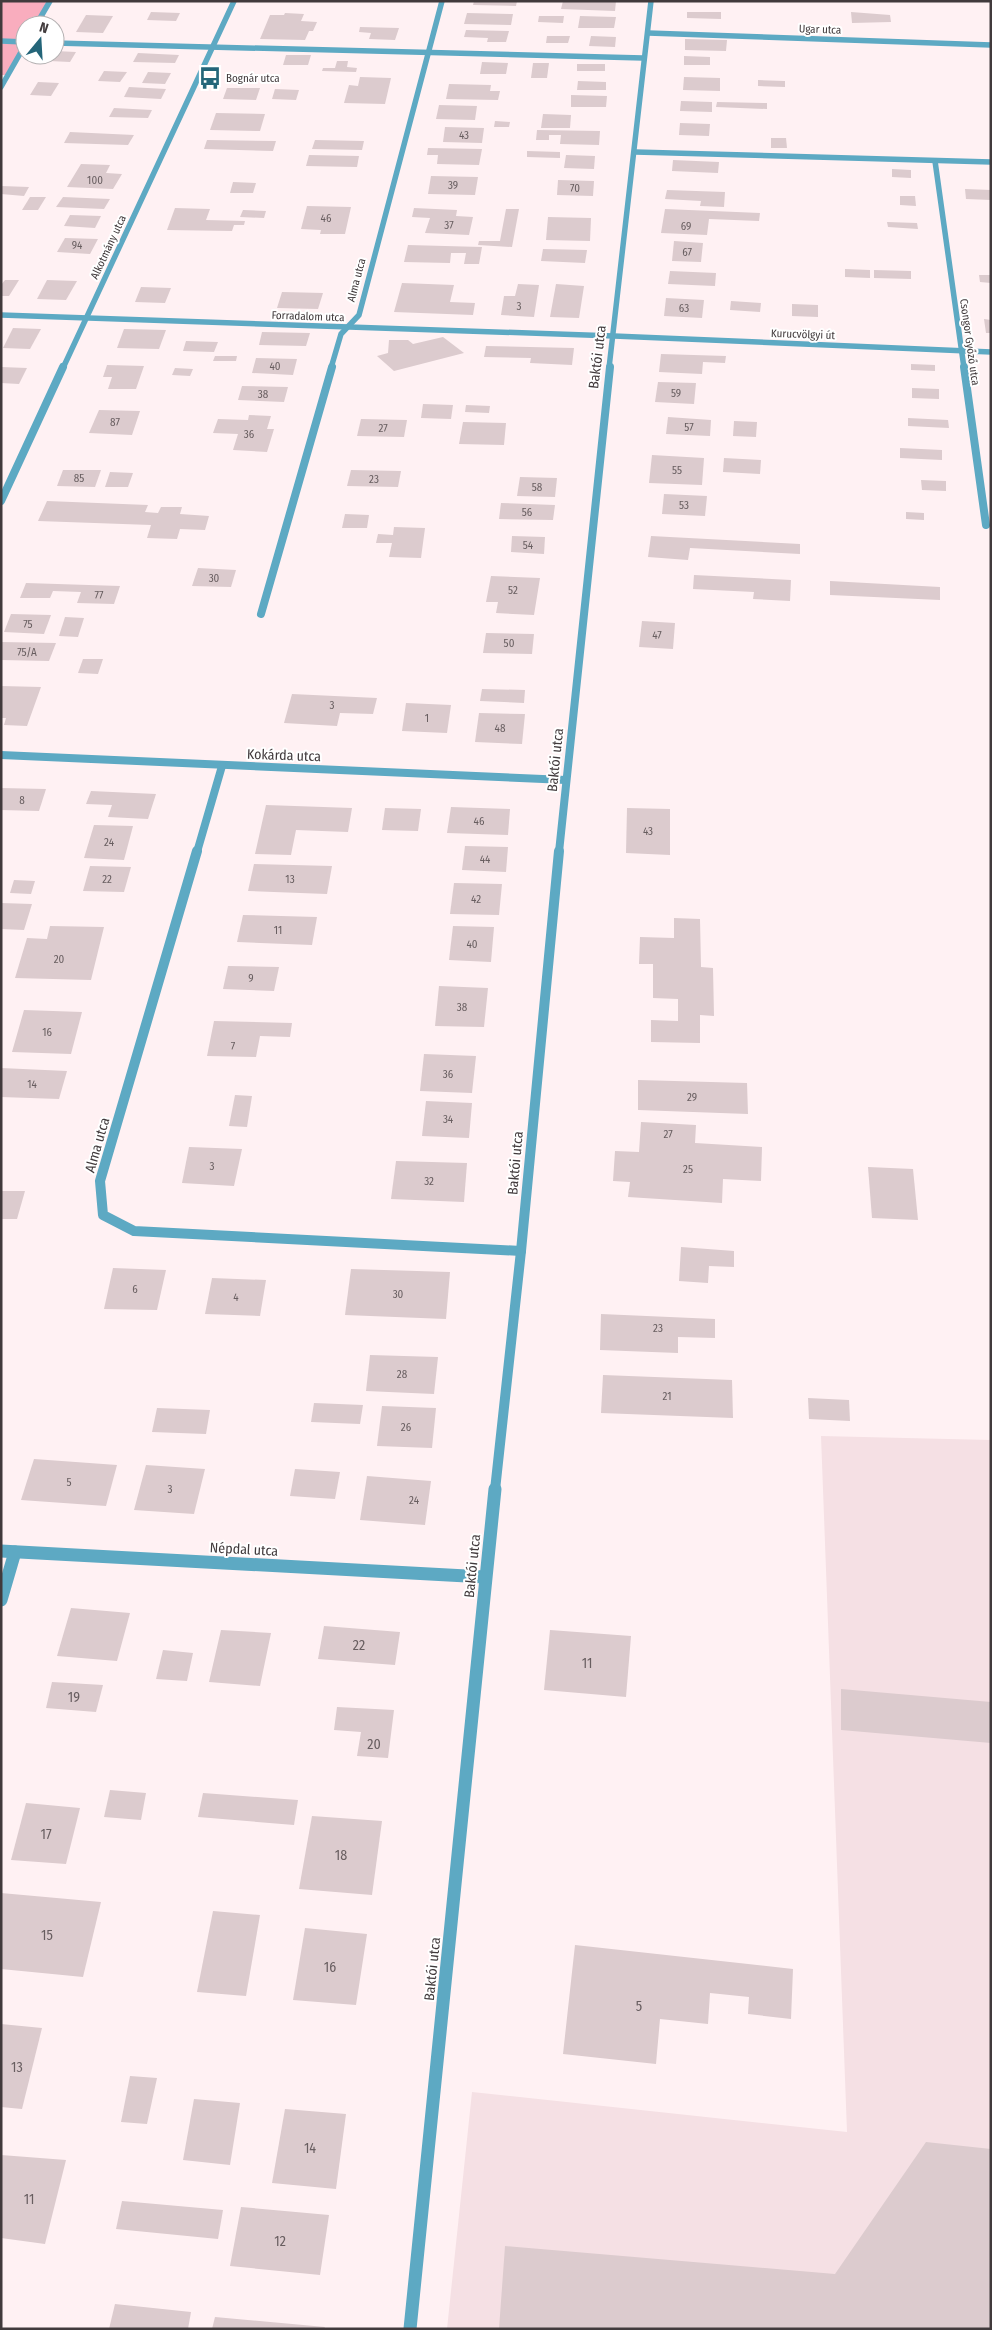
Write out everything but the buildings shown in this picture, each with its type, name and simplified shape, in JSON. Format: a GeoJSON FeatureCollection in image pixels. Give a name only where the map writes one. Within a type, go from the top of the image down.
{"type":"FeatureCollection","features":[{"type":"Feature","properties":{"kind":"street"},"geometry":{"type":"LineString","coordinates":[[42,15],[50,1]]}},
{"type":"Feature","properties":{"kind":"street","name":"Alkotmány utca"},"geometry":{"type":"LineString","coordinates":[[1,502],[234,1]]}},
{"type":"Feature","properties":{"kind":"street","name":"Alma utca"},"geometry":{"type":"LineString","coordinates":[[261,614],[341,334],[360,315],[442,1]]}},
{"type":"Feature","properties":{"kind":"street","name":"Baktói utca"},"geometry":{"type":"LineString","coordinates":[[410,2329],[484,1577],[521,1251],[566,780],[635,152],[643,58],[648,34],[651,1]]}},
{"type":"Feature","properties":{"kind":"street","name":"Ugar utca"},"geometry":{"type":"LineString","coordinates":[[648,34],[991,45]]}},
{"type":"Feature","properties":{"kind":"street"},"geometry":{"type":"LineString","coordinates":[[1,41],[15,42]]}},
{"type":"Feature","properties":{"kind":"street"},"geometry":{"type":"LineString","coordinates":[[65,43],[643,58]]}},
{"type":"Feature","properties":{"kind":"street"},"geometry":{"type":"LineString","coordinates":[[1,86],[15,61]]}},
{"type":"Feature","properties":{"kind":"street"},"geometry":{"type":"LineString","coordinates":[[635,152],[991,162]]}},
{"type":"Feature","properties":{"kind":"street","name":"Csongor Győző utca"},"geometry":{"type":"LineString","coordinates":[[935,160],[986,526]]}},
{"type":"Feature","properties":{"kind":"street","name":"Forradalom utca"},"geometry":{"type":"LineString","coordinates":[[1,315],[614,336]]}},
{"type":"Feature","properties":{"kind":"street","name":"Kurucvölgyi út"},"geometry":{"type":"LineString","coordinates":[[614,336],[991,352]]}},
{"type":"Feature","properties":{"kind":"street","name":"Kokárda utca"},"geometry":{"type":"LineString","coordinates":[[1,755],[566,780]]}},
{"type":"Feature","properties":{"kind":"street","name":"Alma utca"},"geometry":{"type":"LineString","coordinates":[[222,766],[100,1181],[103,1216],[134,1231],[521,1251]]}},
{"type":"Feature","properties":{"kind":"street","name":"Népdal utca"},"geometry":{"type":"LineString","coordinates":[[1,1551],[484,1577]]}},
{"type":"Feature","properties":{"kind":"street"},"geometry":{"type":"LineString","coordinates":[[1,1600],[15,1552]]}},
{"type":"Feature","properties":{"kind":"shaded area"},"geometry":{"type":"Polygon","coordinates":[[[1,1],[50,1],[42,15],[15,15],[15,63],[8,75],[1,75],[1,1]]]}},
{"type":"Feature","properties":{"kind":"shaded area"},"geometry":{"type":"Polygon","coordinates":[[[821,1436],[991,1440],[991,2329],[447,2329],[472,2092],[847,2132],[821,1436]]]}},
{"type":"Feature","properties":{"kind":"place","name":"Bognár utca"},"geometry":{"type":"Point","coordinates":[210,78]}}]}
